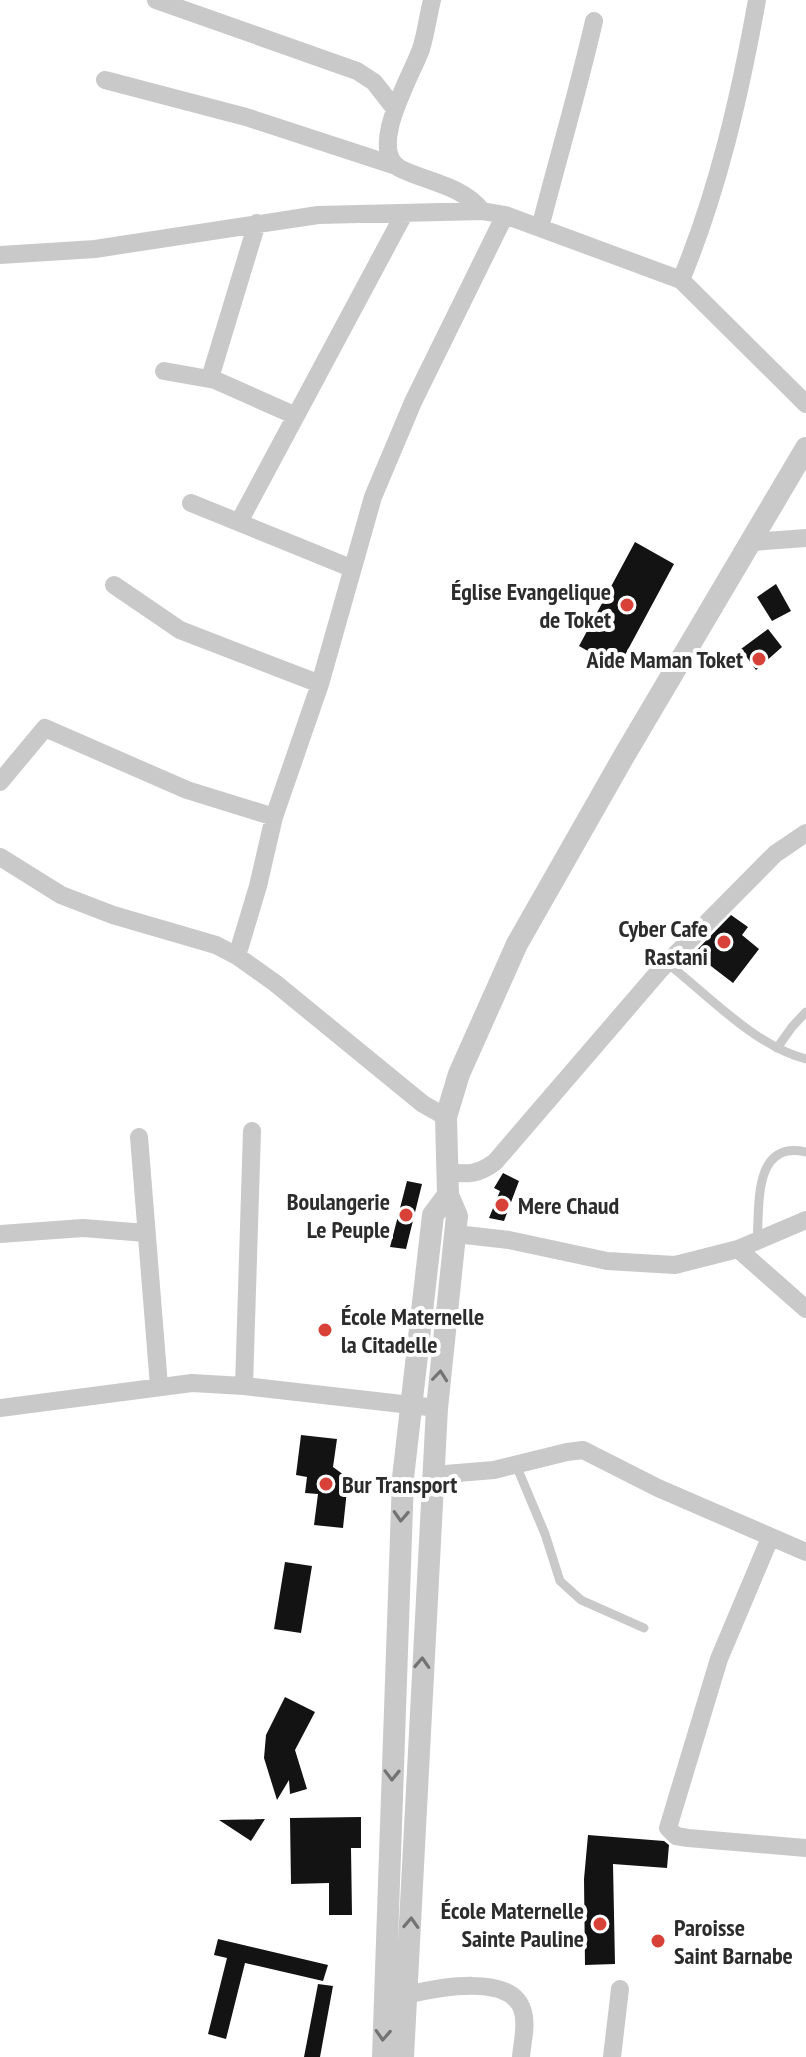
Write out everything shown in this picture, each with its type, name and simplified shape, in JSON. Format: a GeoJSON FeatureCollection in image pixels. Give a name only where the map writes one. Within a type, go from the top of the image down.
{"type":"FeatureCollection","features":[{"type":"Feature","properties":{"kind":"street"},"geometry":{"type":"LineString","coordinates":[[156,0],[357,71],[374,82],[395,109]]}},
{"type":"Feature","properties":{"kind":"street"},"geometry":{"type":"LineString","coordinates":[[396,166],[388,153],[388,137],[395,109],[420,50],[432,0]]}},
{"type":"Feature","properties":{"kind":"street"},"geometry":{"type":"LineString","coordinates":[[681,280],[709,203],[743,77],[757,0]]}},
{"type":"Feature","properties":{"kind":"street"},"geometry":{"type":"LineString","coordinates":[[540,228],[578,92],[594,21]]}},
{"type":"Feature","properties":{"kind":"street"},"geometry":{"type":"LineString","coordinates":[[105,80],[246,117],[396,166],[464,194],[482,211]]}},
{"type":"Feature","properties":{"kind":"street"},"geometry":{"type":"LineString","coordinates":[[0,255],[95,249],[318,215],[482,211],[505,215],[681,280],[806,404]]}},
{"type":"Feature","properties":{"kind":"street"},"geometry":{"type":"LineString","coordinates":[[239,522],[404,214]]}},
{"type":"Feature","properties":{"kind":"street"},"geometry":{"type":"LineString","coordinates":[[237,956],[274,817],[320,684],[373,497],[413,402],[505,215]]}},
{"type":"Feature","properties":{"kind":"street"},"geometry":{"type":"LineString","coordinates":[[210,378],[257,223]]}},
{"type":"Feature","properties":{"kind":"street"},"geometry":{"type":"LineString","coordinates":[[164,371],[210,378],[296,416]]}},
{"type":"Feature","properties":{"kind":"street"},"geometry":{"type":"LineString","coordinates":[[403,2057],[437,1408],[457,1216],[448,1184],[446,1117],[459,1074],[517,944],[806,448]]}},
{"type":"Feature","properties":{"kind":"street"},"geometry":{"type":"LineString","coordinates":[[191,503],[351,568]]}},
{"type":"Feature","properties":{"kind":"street"},"geometry":{"type":"LineString","coordinates":[[752,542],[806,538]]}},
{"type":"Feature","properties":{"kind":"street"},"geometry":{"type":"LineString","coordinates":[[114,585],[180,630],[320,684]]}},
{"type":"Feature","properties":{"kind":"street"},"geometry":{"type":"LineString","coordinates":[[0,782],[45,728],[187,790],[274,817]]}},
{"type":"Feature","properties":{"kind":"street"},"geometry":{"type":"LineString","coordinates":[[383,2057],[403,1478],[433,1215],[448,1184],[484,1171],[495,1162],[667,963],[775,854],[806,833]]}},
{"type":"Feature","properties":{"kind":"street"},"geometry":{"type":"LineString","coordinates":[[0,857],[61,895],[126,920],[216,945],[237,956],[275,983],[423,1104],[446,1117]]}},
{"type":"Feature","properties":{"kind":"street"},"geometry":{"type":"LineString","coordinates":[[244,1386],[252,1131]]}},
{"type":"Feature","properties":{"kind":"street"},"geometry":{"type":"LineString","coordinates":[[139,1137],[159,1386]]}},
{"type":"Feature","properties":{"kind":"street"},"geometry":{"type":"LineString","coordinates":[[456,1234],[509,1240],[607,1261],[675,1265],[738,1249],[806,1220]]}},
{"type":"Feature","properties":{"kind":"street"},"geometry":{"type":"LineString","coordinates":[[0,1234],[83,1228],[146,1233]]}},
{"type":"Feature","properties":{"kind":"street"},"geometry":{"type":"LineString","coordinates":[[738,1249],[806,1309]]}},
{"type":"Feature","properties":{"kind":"street"},"geometry":{"type":"LineString","coordinates":[[0,1408],[192,1383],[437,1408]]}},
{"type":"Feature","properties":{"kind":"street"},"geometry":{"type":"LineString","coordinates":[[433,1475],[494,1470],[583,1450],[658,1488],[806,1552]]}},
{"type":"Feature","properties":{"kind":"street"},"geometry":{"type":"LineString","coordinates":[[770,1538],[719,1659],[668,1828],[676,1836],[688,1838],[806,1848]]}},
{"type":"Feature","properties":{"kind":"street"},"geometry":{"type":"LineString","coordinates":[[407,1995],[474,1985],[506,1992],[518,2001],[524,2014],[521,2057]]}},
{"type":"Feature","properties":{"kind":"street"},"geometry":{"type":"LineString","coordinates":[[612,2057],[620,1989]]}},
{"type":"Feature","properties":{"kind":"lane"},"geometry":{"type":"LineString","coordinates":[[667,963],[747,1028],[777,1048],[806,1059]]}},
{"type":"Feature","properties":{"kind":"lane"},"geometry":{"type":"LineString","coordinates":[[777,1048],[806,1012]]}},
{"type":"Feature","properties":{"kind":"lane"},"geometry":{"type":"LineString","coordinates":[[757,1242],[766,1167],[782,1151],[793,1149],[806,1152]]}},
{"type":"Feature","properties":{"kind":"lane"},"geometry":{"type":"LineString","coordinates":[[516,1465],[545,1534],[560,1581],[581,1600],[644,1628]]}},
{"type":"Feature","properties":{"kind":"building","name":"Église Evangelique de Toket"},"geometry":{"type":"Polygon","coordinates":[[[635,542],[674,564],[618,668],[579,646],[635,542]]]}},
{"type":"Feature","properties":{"kind":"building"},"geometry":{"type":"Polygon","coordinates":[[[776,584],[791,611],[772,621],[757,597],[776,584]]]}},
{"type":"Feature","properties":{"kind":"building","name":"Aide Maman Toket"},"geometry":{"type":"Polygon","coordinates":[[[768,629],[782,647],[756,670],[741,649],[768,629]]]}},
{"type":"Feature","properties":{"kind":"building","name":"Cyber Cafe Rastani"},"geometry":{"type":"Polygon","coordinates":[[[731,915],[748,927],[742,935],[759,949],[733,983],[694,953],[731,915]]]}},
{"type":"Feature","properties":{"kind":"building","name":"Mere Chaud"},"geometry":{"type":"Polygon","coordinates":[[[503,1173],[519,1181],[504,1221],[489,1218],[500,1191],[494,1188],[503,1173]]]}},
{"type":"Feature","properties":{"kind":"building","name":"Boulangerie Le Peuple"},"geometry":{"type":"Polygon","coordinates":[[[407,1181],[422,1184],[406,1249],[390,1247],[407,1181]]]}},
{"type":"Feature","properties":{"kind":"building","name":"Bur Transport"},"geometry":{"type":"Polygon","coordinates":[[[301,1435],[337,1439],[333,1467],[344,1475],[347,1490],[343,1528],[314,1525],[318,1494],[305,1493],[307,1477],[296,1475],[301,1435]]]}},
{"type":"Feature","properties":{"kind":"building"},"geometry":{"type":"Polygon","coordinates":[[[285,1562],[312,1566],[301,1633],[274,1629],[285,1562]]]}},
{"type":"Feature","properties":{"kind":"building"},"geometry":{"type":"Polygon","coordinates":[[[285,1697],[315,1712],[295,1750],[307,1789],[290,1794],[289,1780],[277,1800],[264,1758],[266,1735],[285,1697]]]}},
{"type":"Feature","properties":{"kind":"building"},"geometry":{"type":"Polygon","coordinates":[[[361,1817],[361,1848],[351,1848],[352,1915],[329,1915],[329,1883],[291,1884],[290,1818],[361,1817]]]}},
{"type":"Feature","properties":{"kind":"building"},"geometry":{"type":"Polygon","coordinates":[[[265,1819],[251,1841],[219,1820],[265,1819]]]}},
{"type":"Feature","properties":{"kind":"building"},"geometry":{"type":"Polygon","coordinates":[[[588,1835],[664,1841],[669,1845],[667,1868],[613,1864],[615,1964],[585,1965],[584,1879],[588,1835]]]}},
{"type":"Feature","properties":{"kind":"building"},"geometry":{"type":"Polygon","coordinates":[[[218,1939],[328,1965],[323,1981],[245,1963],[226,2039],[208,2034],[227,1958],[214,1955],[218,1939]]]}},
{"type":"Feature","properties":{"kind":"building"},"geometry":{"type":"Polygon","coordinates":[[[318,1984],[333,1986],[320,2057],[304,2057],[318,1984]]]}},
{"type":"Feature","properties":{"kind":"place","name":"Église Evangelique de Toket"},"geometry":{"type":"Point","coordinates":[627,605]}},
{"type":"Feature","properties":{"kind":"place","name":"Aide Maman Toket"},"geometry":{"type":"Point","coordinates":[759,659]}},
{"type":"Feature","properties":{"kind":"place","name":"Cyber Cafe Rastani"},"geometry":{"type":"Point","coordinates":[724,942]}},
{"type":"Feature","properties":{"kind":"place","name":"Mere Chaud"},"geometry":{"type":"Point","coordinates":[502,1205]}},
{"type":"Feature","properties":{"kind":"place","name":"Boulangerie Le Peuple"},"geometry":{"type":"Point","coordinates":[406,1215]}},
{"type":"Feature","properties":{"kind":"place","name":"École Maternelle la Citadelle"},"geometry":{"type":"Point","coordinates":[325,1330]}},
{"type":"Feature","properties":{"kind":"place","name":"Bur Transport"},"geometry":{"type":"Point","coordinates":[326,1484]}},
{"type":"Feature","properties":{"kind":"place","name":"École Maternelle Sainte Pauline"},"geometry":{"type":"Point","coordinates":[600,1924]}},
{"type":"Feature","properties":{"kind":"place","name":"Paroisse Saint Barnabe"},"geometry":{"type":"Point","coordinates":[658,1941]}}]}
